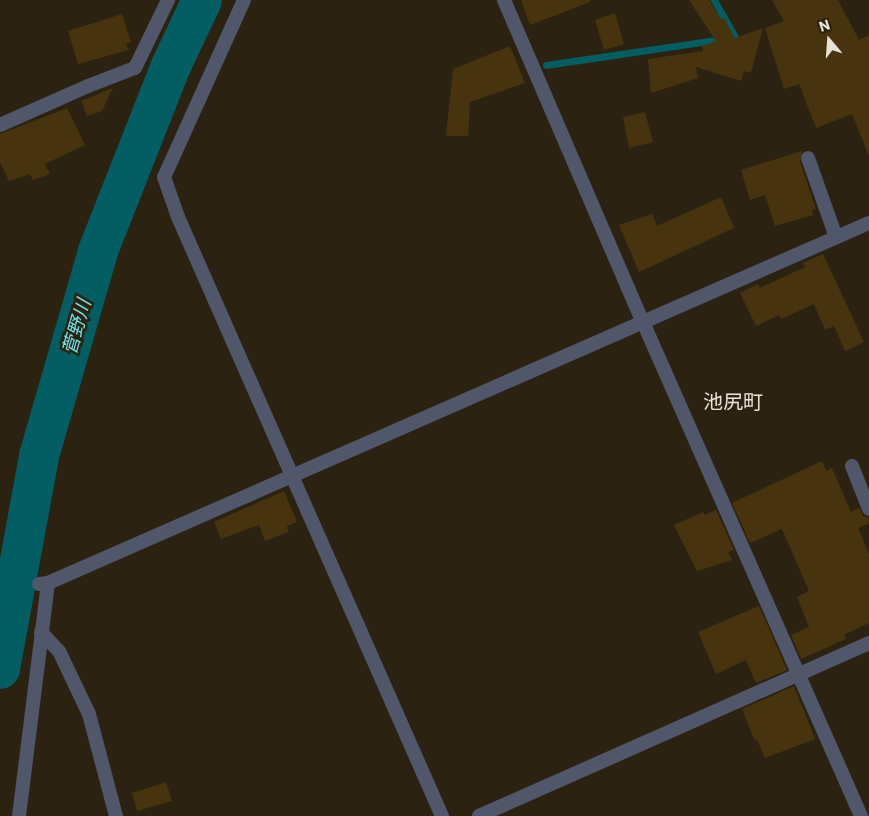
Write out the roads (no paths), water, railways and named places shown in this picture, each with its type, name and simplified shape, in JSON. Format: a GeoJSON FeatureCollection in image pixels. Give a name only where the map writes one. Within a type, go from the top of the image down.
{"type":"FeatureCollection","features":[{"type":"Feature","properties":{"kind":"street"},"geometry":{"type":"LineString","coordinates":[[0,126],[88,86],[135,68],[168,0]]}},
{"type":"Feature","properties":{"kind":"street"},"geometry":{"type":"LineString","coordinates":[[244,0],[164,177],[178,217],[442,816]]}},
{"type":"Feature","properties":{"kind":"street"},"geometry":{"type":"LineString","coordinates":[[504,0],[643,322],[800,674],[861,816]]}},
{"type":"Feature","properties":{"kind":"street"},"geometry":{"type":"LineString","coordinates":[[808,158],[836,237]]}},
{"type":"Feature","properties":{"kind":"street"},"geometry":{"type":"LineString","coordinates":[[19,816],[42,632],[44,584],[869,223]]}},
{"type":"Feature","properties":{"kind":"street"},"geometry":{"type":"LineString","coordinates":[[852,466],[869,509]]}},
{"type":"Feature","properties":{"kind":"street"},"geometry":{"type":"LineString","coordinates":[[42,632],[60,651],[89,714],[116,816]]}},
{"type":"Feature","properties":{"kind":"street"},"geometry":{"type":"LineString","coordinates":[[479,816],[869,643]]}},
{"type":"Feature","properties":{"kind":"waterway","name":"菅野川"},"geometry":{"type":"LineString","coordinates":[[0,669],[39,456],[98,251],[170,68],[202,0]]}},
{"type":"Feature","properties":{"kind":"waterway"},"geometry":{"type":"LineString","coordinates":[[546,65],[735,37],[714,0]]}},
{"type":"Feature","properties":{"kind":"district","name":"池尻町"},"geometry":{"type":"Point","coordinates":[733,401]}}]}
